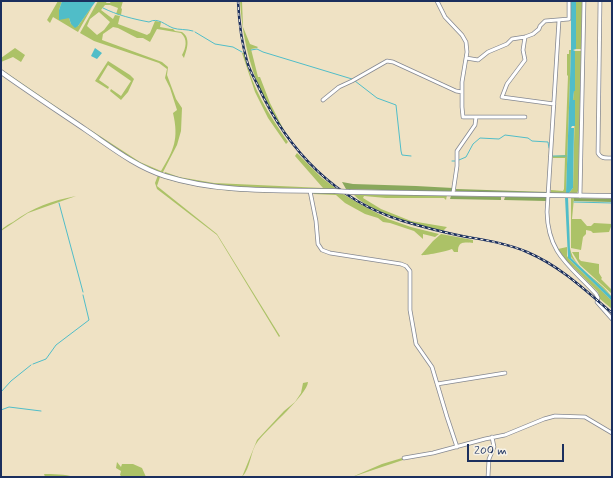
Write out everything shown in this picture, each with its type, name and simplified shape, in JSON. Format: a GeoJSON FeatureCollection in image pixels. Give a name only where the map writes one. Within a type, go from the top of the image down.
{"type":"FeatureCollection","features":[{"type":"Feature","properties":{"kind":"main road"},"geometry":{"type":"LineString","coordinates":[[1,72],[124,156],[146,169],[163,176],[192,183],[221,188],[310,191],[612,196]]}},
{"type":"Feature","properties":{"kind":"street"},"geometry":{"type":"LineString","coordinates":[[437,1],[445,17],[464,38],[466,46],[462,92],[463,117],[525,117]]}},
{"type":"Feature","properties":{"kind":"street"},"geometry":{"type":"LineString","coordinates":[[466,58],[478,60],[488,52],[506,44],[512,39],[525,37],[539,29],[545,21],[569,19],[569,1]]}},
{"type":"Feature","properties":{"kind":"street"},"geometry":{"type":"LineString","coordinates":[[580,196],[584,1]]}},
{"type":"Feature","properties":{"kind":"street"},"geometry":{"type":"LineString","coordinates":[[600,1],[598,153],[603,158],[612,158]]}},
{"type":"Feature","properties":{"kind":"street"},"geometry":{"type":"LineString","coordinates":[[560,20],[548,225],[554,247],[564,262],[596,294],[598,298],[597,302],[612,319]]}},
{"type":"Feature","properties":{"kind":"street"},"geometry":{"type":"LineString","coordinates":[[525,37],[523,50],[525,60],[507,84],[502,97],[554,104]]}},
{"type":"Feature","properties":{"kind":"street"},"geometry":{"type":"LineString","coordinates":[[323,100],[339,87],[355,80],[387,61],[393,62],[456,91],[462,92]]}},
{"type":"Feature","properties":{"kind":"street"},"geometry":{"type":"LineString","coordinates":[[453,193],[457,166],[457,151],[475,125],[476,117]]}},
{"type":"Feature","properties":{"kind":"street"},"geometry":{"type":"LineString","coordinates":[[310,191],[316,221],[318,244],[322,250],[330,253],[401,264],[409,268],[411,274],[410,310],[416,344],[430,363],[457,447]]}},
{"type":"Feature","properties":{"kind":"street"},"geometry":{"type":"LineString","coordinates":[[437,384],[506,373]]}},
{"type":"Feature","properties":{"kind":"street"},"geometry":{"type":"LineString","coordinates":[[404,458],[433,453],[505,435],[549,417],[586,417],[612,433]]}},
{"type":"Feature","properties":{"kind":"street"},"geometry":{"type":"LineString","coordinates":[[488,477],[489,459],[494,447],[492,438]]}},
{"type":"Feature","properties":{"kind":"green space"},"geometry":{"type":"Polygon","coordinates":[[[58,1],[62,1],[59,10],[60,14],[69,18],[71,24],[78,26],[92,7],[78,32],[53,17],[50,23],[47,20],[58,1]]]}},
{"type":"Feature","properties":{"kind":"green space"},"geometry":{"type":"Polygon","coordinates":[[[98,1],[107,1],[106,3],[110,3],[111,1],[123,1],[121,15],[116,14],[118,8],[110,5],[105,5],[101,10],[113,19],[115,15],[120,16],[118,24],[147,35],[150,33],[155,21],[161,22],[160,27],[182,32],[187,37],[188,44],[184,58],[182,55],[185,49],[185,38],[181,33],[157,29],[150,42],[113,27],[103,34],[102,40],[162,62],[168,67],[167,75],[176,99],[182,108],[181,131],[177,145],[162,174],[128,157],[86,127],[140,162],[161,171],[174,144],[175,122],[173,113],[177,110],[165,78],[167,69],[159,63],[94,41],[80,33],[98,1]],[[99,12],[90,19],[87,26],[97,35],[104,30],[110,22],[99,12]]]}},
{"type":"Feature","properties":{"kind":"green space"},"geometry":{"type":"Polygon","coordinates":[[[240,1],[242,1],[243,27],[250,44],[258,47],[251,49],[258,77],[260,77],[270,103],[287,136],[267,105],[253,72],[244,37],[240,1]]]}},
{"type":"Feature","properties":{"kind":"green space"},"geometry":{"type":"Polygon","coordinates":[[[576,1],[582,1],[581,49],[576,49],[576,1]]]}},
{"type":"Feature","properties":{"kind":"green space"},"geometry":{"type":"Polygon","coordinates":[[[15,48],[25,55],[21,62],[13,57],[1,62],[1,58],[15,48]]]}},
{"type":"Feature","properties":{"kind":"green space"},"geometry":{"type":"Polygon","coordinates":[[[569,50],[571,50],[566,193],[551,194],[551,190],[563,191],[564,189],[565,158],[553,158],[553,156],[565,155],[568,76],[567,54],[569,54],[569,50]]]}},
{"type":"Feature","properties":{"kind":"green space"},"geometry":{"type":"Polygon","coordinates":[[[575,51],[581,51],[578,191],[577,193],[569,193],[573,188],[575,101],[573,100],[575,91],[575,51]]]}},
{"type":"Feature","properties":{"kind":"green space"},"geometry":{"type":"Polygon","coordinates":[[[242,53],[244,53],[256,89],[288,142],[286,144],[268,118],[255,92],[242,53]]]}},
{"type":"Feature","properties":{"kind":"green space"},"geometry":{"type":"Polygon","coordinates":[[[108,61],[134,79],[128,92],[121,100],[110,91],[111,89],[121,96],[131,81],[108,65],[99,80],[109,87],[108,89],[95,81],[108,61]]]}},
{"type":"Feature","properties":{"kind":"green space"},"geometry":{"type":"Polygon","coordinates":[[[1,69],[83,125],[1,71],[1,69]]]}},
{"type":"Feature","properties":{"kind":"green space"},"geometry":{"type":"Polygon","coordinates":[[[297,153],[322,178],[337,189],[239,188],[192,182],[164,174],[165,172],[179,177],[214,183],[323,188],[295,156],[297,153]]]}},
{"type":"Feature","properties":{"kind":"green space"},"geometry":{"type":"Polygon","coordinates":[[[158,175],[188,184],[218,189],[305,193],[232,191],[196,186],[178,182],[160,177],[157,186],[217,234],[280,336],[279,337],[217,235],[157,189],[155,183],[158,175]]]}},
{"type":"Feature","properties":{"kind":"green space"},"geometry":{"type":"Polygon","coordinates":[[[342,182],[353,184],[453,188],[452,192],[346,189],[342,182]]]}},
{"type":"Feature","properties":{"kind":"green space"},"geometry":{"type":"Polygon","coordinates":[[[456,189],[548,192],[547,194],[456,192],[456,189]]]}},
{"type":"Feature","properties":{"kind":"green space"},"geometry":{"type":"Polygon","coordinates":[[[315,192],[343,194],[388,219],[439,234],[435,237],[423,234],[423,239],[414,231],[383,222],[378,218],[365,214],[345,203],[336,195],[313,194],[315,192]]]}},
{"type":"Feature","properties":{"kind":"green space"},"geometry":{"type":"Polygon","coordinates":[[[354,195],[447,195],[446,200],[444,198],[386,198],[364,196],[363,198],[381,209],[411,221],[447,227],[443,231],[396,218],[372,208],[354,195]]]}},
{"type":"Feature","properties":{"kind":"green space"},"geometry":{"type":"Polygon","coordinates":[[[76,196],[28,213],[1,231],[6,226],[36,208],[51,202],[76,196]]]}},
{"type":"Feature","properties":{"kind":"green space"},"geometry":{"type":"Polygon","coordinates":[[[451,196],[501,197],[501,200],[450,199],[451,196]]]}},
{"type":"Feature","properties":{"kind":"green space"},"geometry":{"type":"Polygon","coordinates":[[[505,197],[546,197],[546,201],[504,200],[505,197]]]}},
{"type":"Feature","properties":{"kind":"green space"},"geometry":{"type":"Polygon","coordinates":[[[568,197],[570,248],[573,256],[580,267],[570,256],[568,197]]]}},
{"type":"Feature","properties":{"kind":"green space"},"geometry":{"type":"Polygon","coordinates":[[[571,198],[574,198],[572,219],[581,219],[587,226],[591,226],[594,223],[612,224],[609,232],[593,233],[586,230],[586,234],[583,237],[581,250],[571,248],[571,198]]]}},
{"type":"Feature","properties":{"kind":"green space"},"geometry":{"type":"Polygon","coordinates":[[[574,198],[612,199],[612,202],[574,201],[574,198]]]}},
{"type":"Feature","properties":{"kind":"green space"},"geometry":{"type":"Polygon","coordinates":[[[441,234],[473,240],[473,243],[461,243],[458,252],[454,252],[452,249],[421,255],[441,234]]]}},
{"type":"Feature","properties":{"kind":"green space"},"geometry":{"type":"Polygon","coordinates":[[[567,247],[567,256],[612,301],[612,309],[600,299],[598,292],[566,260],[558,249],[567,247]]]}},
{"type":"Feature","properties":{"kind":"green space"},"geometry":{"type":"Polygon","coordinates":[[[572,252],[579,252],[579,259],[581,261],[599,264],[601,279],[612,290],[612,294],[580,265],[572,252]]]}},
{"type":"Feature","properties":{"kind":"green space"},"geometry":{"type":"Polygon","coordinates":[[[583,270],[601,285],[612,297],[583,270]]]}},
{"type":"Feature","properties":{"kind":"green space"},"geometry":{"type":"Polygon","coordinates":[[[308,382],[306,388],[295,403],[255,445],[247,469],[242,477],[257,440],[284,411],[295,402],[301,393],[303,383],[308,382]]]}},
{"type":"Feature","properties":{"kind":"green space"},"geometry":{"type":"Polygon","coordinates":[[[402,458],[403,460],[352,477],[382,464],[402,458]]]}},
{"type":"Feature","properties":{"kind":"green space"},"geometry":{"type":"Polygon","coordinates":[[[117,462],[121,467],[122,464],[133,464],[142,468],[146,477],[122,477],[120,475],[121,471],[116,468],[117,462]]]}},
{"type":"Feature","properties":{"kind":"green space"},"geometry":{"type":"Polygon","coordinates":[[[44,474],[63,475],[73,477],[45,477],[44,474]]]}},
{"type":"Feature","properties":{"kind":"water"},"geometry":{"type":"Polygon","coordinates":[[[62,1],[96,1],[75,28],[71,24],[69,18],[59,20],[59,10],[62,1]]]}},
{"type":"Feature","properties":{"kind":"water"},"geometry":{"type":"Polygon","coordinates":[[[571,1],[576,1],[576,49],[573,50],[575,51],[575,91],[573,100],[575,100],[575,126],[572,126],[571,128],[574,128],[573,188],[569,193],[566,193],[571,50],[571,1]]]}},
{"type":"Feature","properties":{"kind":"water"},"geometry":{"type":"Polygon","coordinates":[[[95,48],[102,53],[97,59],[91,56],[95,48]]]}},
{"type":"Feature","properties":{"kind":"water"},"geometry":{"type":"Polygon","coordinates":[[[565,197],[568,197],[571,258],[612,297],[612,301],[568,258],[565,197]]]}},
{"type":"Feature","properties":{"kind":"waterway"},"geometry":{"type":"LineString","coordinates":[[103,8],[131,18],[149,22],[155,20],[175,29],[193,31]]}},
{"type":"Feature","properties":{"kind":"waterway"},"geometry":{"type":"LineString","coordinates":[[195,32],[215,44],[233,47],[242,52]]}},
{"type":"Feature","properties":{"kind":"waterway"},"geometry":{"type":"LineString","coordinates":[[251,50],[257,49],[352,79]]}},
{"type":"Feature","properties":{"kind":"waterway"},"geometry":{"type":"LineString","coordinates":[[355,81],[377,98],[396,105],[402,155],[411,156]]}},
{"type":"Feature","properties":{"kind":"waterway"},"geometry":{"type":"LineString","coordinates":[[459,160],[466,157],[473,144],[480,138],[499,139],[505,135],[528,138],[532,141],[548,142],[549,148]]}},
{"type":"Feature","properties":{"kind":"waterway"},"geometry":{"type":"LineString","coordinates":[[553,156],[566,156]]}},
{"type":"Feature","properties":{"kind":"waterway"},"geometry":{"type":"LineString","coordinates":[[574,202],[612,203]]}},
{"type":"Feature","properties":{"kind":"waterway"},"geometry":{"type":"LineString","coordinates":[[59,203],[83,292]]}},
{"type":"Feature","properties":{"kind":"waterway"},"geometry":{"type":"LineString","coordinates":[[33,364],[46,359],[56,345],[89,320],[83,295]]}},
{"type":"Feature","properties":{"kind":"waterway"},"geometry":{"type":"LineString","coordinates":[[1,392],[11,381],[31,365]]}},
{"type":"Feature","properties":{"kind":"waterway"},"geometry":{"type":"LineString","coordinates":[[1,410],[9,407],[41,411]]}},
{"type":"Feature","properties":{"kind":"railway"},"geometry":{"type":"LineString","coordinates":[[238,1],[245,54],[252,74],[271,111],[284,133],[300,152],[317,171],[336,187],[357,201],[379,212],[403,221],[447,233],[487,240],[527,252],[561,271],[612,313]]}}]}
